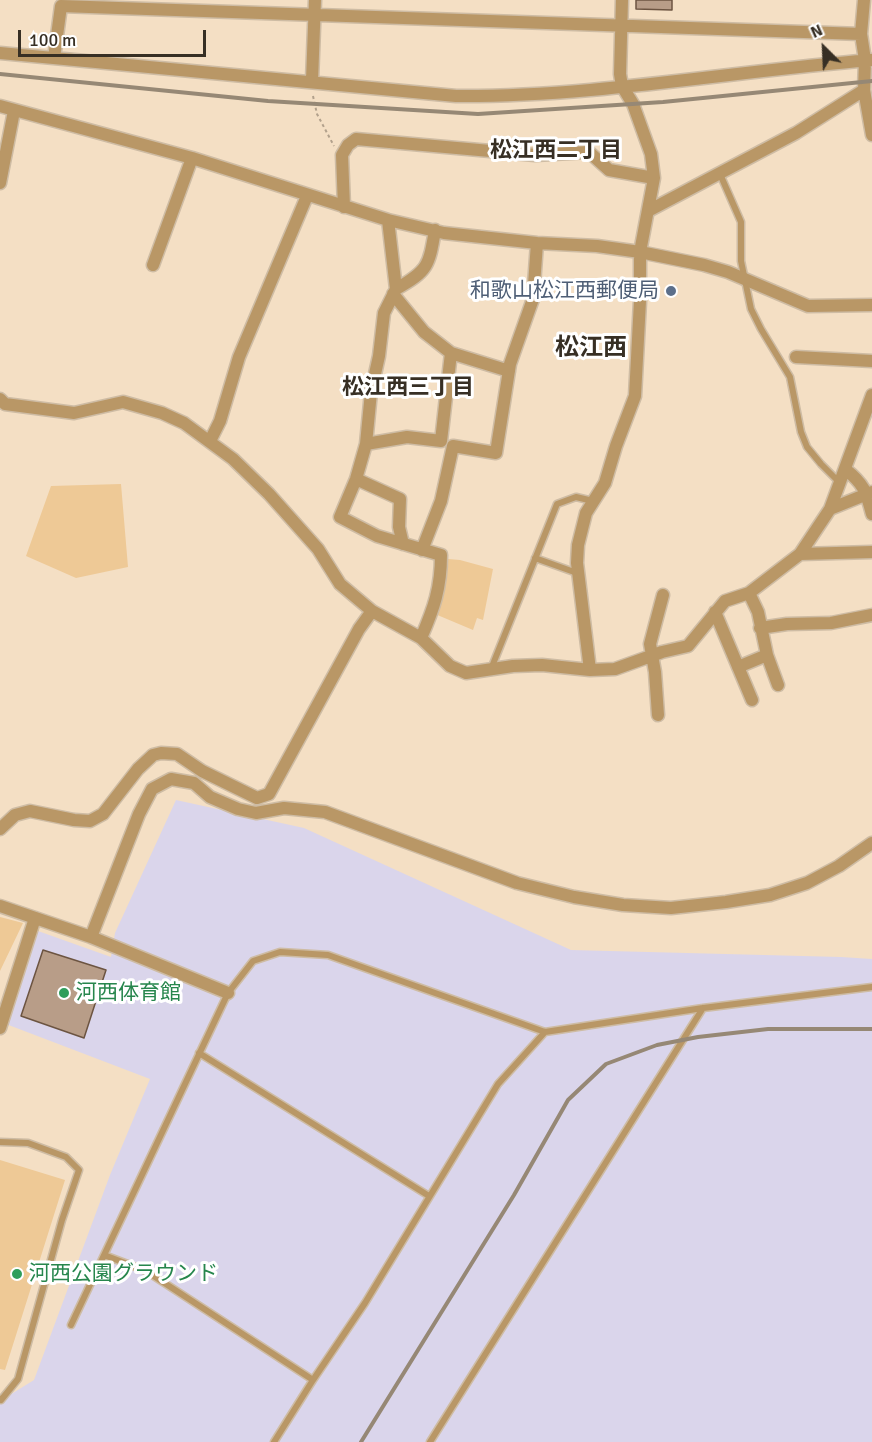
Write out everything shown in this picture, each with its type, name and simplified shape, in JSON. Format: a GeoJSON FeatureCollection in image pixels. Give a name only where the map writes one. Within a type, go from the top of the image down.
{"type":"FeatureCollection","features":[{"type":"Feature","properties":{"kind":"street"},"geometry":{"type":"LineString","coordinates":[[312,81],[315,0]]}},
{"type":"Feature","properties":{"kind":"street"},"geometry":{"type":"LineString","coordinates":[[590,670],[578,574],[578,545],[586,513],[604,483],[635,396],[640,252],[654,178],[651,154],[633,104],[622,86],[620,74],[622,0]]}},
{"type":"Feature","properties":{"kind":"street"},"geometry":{"type":"LineString","coordinates":[[864,0],[861,34],[868,60],[864,90],[872,135]]}},
{"type":"Feature","properties":{"kind":"street"},"geometry":{"type":"LineString","coordinates":[[54,58],[62,3],[314,16],[861,34]]}},
{"type":"Feature","properties":{"kind":"street"},"geometry":{"type":"LineString","coordinates":[[0,53],[456,96],[488,96],[622,86],[868,60]]}},
{"type":"Feature","properties":{"kind":"street"},"geometry":{"type":"LineString","coordinates":[[648,211],[796,133],[864,90]]}},
{"type":"Feature","properties":{"kind":"street"},"geometry":{"type":"LineString","coordinates":[[0,106],[192,158],[388,220],[435,230],[537,243],[597,246],[640,252],[704,265],[808,306],[872,305]]}},
{"type":"Feature","properties":{"kind":"street"},"geometry":{"type":"LineString","coordinates":[[0,183],[14,111]]}},
{"type":"Feature","properties":{"kind":"street"},"geometry":{"type":"LineString","coordinates":[[344,207],[342,155],[348,145],[356,139],[536,155],[589,152],[609,170],[654,178]]}},
{"type":"Feature","properties":{"kind":"street"},"geometry":{"type":"LineString","coordinates":[[153,265],[192,158]]}},
{"type":"Feature","properties":{"kind":"street"},"geometry":{"type":"LineString","coordinates":[[210,441],[220,421],[238,357],[307,196]]}},
{"type":"Feature","properties":{"kind":"street"},"geometry":{"type":"LineString","coordinates":[[388,220],[394,292],[384,313],[379,356],[371,392],[366,444],[356,479],[340,517],[377,536],[441,555],[441,573],[434,608],[421,638]]}},
{"type":"Feature","properties":{"kind":"street"},"geometry":{"type":"LineString","coordinates":[[394,292],[416,278],[429,263],[435,230]]}},
{"type":"Feature","properties":{"kind":"street"},"geometry":{"type":"LineString","coordinates":[[422,550],[441,501],[453,446],[496,453],[509,371],[533,299],[537,243]]}},
{"type":"Feature","properties":{"kind":"street"},"geometry":{"type":"LineString","coordinates":[[394,292],[424,332],[451,353],[509,371]]}},
{"type":"Feature","properties":{"kind":"street"},"geometry":{"type":"LineString","coordinates":[[366,444],[407,437],[441,441],[451,353]]}},
{"type":"Feature","properties":{"kind":"street"},"geometry":{"type":"LineString","coordinates":[[796,357],[872,361]]}},
{"type":"Feature","properties":{"kind":"street"},"geometry":{"type":"LineString","coordinates":[[2,403],[74,413],[123,402],[162,413],[184,423],[233,459],[268,494],[318,549],[340,584],[372,611],[421,638],[450,666],[466,673],[513,666],[542,665],[590,670],[615,669],[688,646],[725,601],[749,593],[800,554],[830,510],[872,395]]}},
{"type":"Feature","properties":{"kind":"street"},"geometry":{"type":"LineString","coordinates":[[845,469],[859,480],[869,493],[872,514]]}},
{"type":"Feature","properties":{"kind":"street"},"geometry":{"type":"LineString","coordinates":[[356,479],[400,499],[399,527],[403,544]]}},
{"type":"Feature","properties":{"kind":"street"},"geometry":{"type":"LineString","coordinates":[[830,510],[869,493]]}},
{"type":"Feature","properties":{"kind":"street"},"geometry":{"type":"LineString","coordinates":[[800,554],[872,552]]}},
{"type":"Feature","properties":{"kind":"street"},"geometry":{"type":"LineString","coordinates":[[749,593],[758,612],[767,655],[778,685]]}},
{"type":"Feature","properties":{"kind":"street"},"geometry":{"type":"LineString","coordinates":[[658,715],[655,672],[650,644],[663,596]]}},
{"type":"Feature","properties":{"kind":"street"},"geometry":{"type":"LineString","coordinates":[[0,829],[15,815],[30,811],[90,821],[104,814],[138,769],[153,755],[161,753],[177,754],[202,771],[257,798],[269,794],[359,629],[372,611]]}},
{"type":"Feature","properties":{"kind":"street"},"geometry":{"type":"LineString","coordinates":[[715,612],[752,700]]}},
{"type":"Feature","properties":{"kind":"street"},"geometry":{"type":"LineString","coordinates":[[760,628],[787,624],[831,623],[872,615]]}},
{"type":"Feature","properties":{"kind":"street"},"geometry":{"type":"LineString","coordinates":[[738,667],[767,655]]}},
{"type":"Feature","properties":{"kind":"street"},"geometry":{"type":"LineString","coordinates":[[195,783],[202,771]]}},
{"type":"Feature","properties":{"kind":"street"},"geometry":{"type":"LineString","coordinates":[[91,937],[139,814],[152,789],[171,779],[195,783],[210,797],[238,809],[256,813],[284,808],[325,812],[517,883],[574,897],[623,905],[671,908],[770,895],[807,883],[839,866],[872,843]]}},
{"type":"Feature","properties":{"kind":"street"},"geometry":{"type":"LineString","coordinates":[[0,906],[91,937],[228,993]]}},
{"type":"Feature","properties":{"kind":"street"},"geometry":{"type":"LineString","coordinates":[[0,1028],[35,918]]}},
{"type":"Feature","properties":{"kind":"lane"},"geometry":{"type":"LineString","coordinates":[[720,174],[741,222],[741,261],[751,309],[790,377],[801,432],[807,447],[840,482]]}},
{"type":"Feature","properties":{"kind":"lane"},"geometry":{"type":"LineString","coordinates":[[491,670],[557,504],[576,497],[593,501]]}},
{"type":"Feature","properties":{"kind":"lane"},"geometry":{"type":"LineString","coordinates":[[535,558],[578,574]]}},
{"type":"Feature","properties":{"kind":"lane"},"geometry":{"type":"LineString","coordinates":[[71,1325],[228,993],[253,961],[280,952],[328,955],[545,1032],[703,1008],[872,987]]}},
{"type":"Feature","properties":{"kind":"lane"},"geometry":{"type":"LineString","coordinates":[[430,1442],[703,1008]]}},
{"type":"Feature","properties":{"kind":"lane"},"geometry":{"type":"LineString","coordinates":[[274,1442],[312,1380],[365,1303],[498,1084],[545,1032]]}},
{"type":"Feature","properties":{"kind":"lane"},"geometry":{"type":"LineString","coordinates":[[199,1053],[429,1196]]}},
{"type":"Feature","properties":{"kind":"lane"},"geometry":{"type":"LineString","coordinates":[[0,1142],[28,1143],[66,1157],[79,1170],[62,1220],[18,1379],[0,1399]]}},
{"type":"Feature","properties":{"kind":"lane"},"geometry":{"type":"LineString","coordinates":[[104,1255],[146,1270],[312,1380]]}},
{"type":"Feature","properties":{"kind":"path"},"geometry":{"type":"LineString","coordinates":[[312,81],[317,114],[334,147],[342,155]]}},
{"type":"Feature","properties":{"kind":"shaded area"},"geometry":{"type":"Polygon","coordinates":[[[121,484],[128,567],[76,578],[26,556],[51,486],[121,484]]]}},
{"type":"Feature","properties":{"kind":"shaded area"},"geometry":{"type":"Polygon","coordinates":[[[448,559],[493,569],[483,620],[477,618],[473,630],[435,614],[444,562],[448,559]]]}},
{"type":"Feature","properties":{"kind":"shaded area"},"geometry":{"type":"Polygon","coordinates":[[[176,800],[304,828],[571,950],[872,959],[872,1442],[0,1442],[0,1401],[34,1380],[110,1175],[150,1079],[6,1024],[38,931],[111,957],[115,933],[176,800]]]}},
{"type":"Feature","properties":{"kind":"shaded area"},"geometry":{"type":"Polygon","coordinates":[[[0,917],[23,923],[0,971],[0,917]]]}},
{"type":"Feature","properties":{"kind":"shaded area","name":"河西公園グラウンド"},"geometry":{"type":"Polygon","coordinates":[[[0,1160],[65,1180],[5,1370],[0,1369],[0,1160]]]}},
{"type":"Feature","properties":{"kind":"building"},"geometry":{"type":"Polygon","coordinates":[[[636,0],[672,0],[672,10],[636,9],[636,0]]]}},
{"type":"Feature","properties":{"kind":"building","name":"河西体育館"},"geometry":{"type":"Polygon","coordinates":[[[43,950],[106,970],[84,1038],[21,1016],[43,950]]]}},
{"type":"Feature","properties":{"kind":"railway"},"geometry":{"type":"LineString","coordinates":[[0,74],[268,101],[478,114],[663,102],[872,81]]}},
{"type":"Feature","properties":{"kind":"railway"},"geometry":{"type":"LineString","coordinates":[[361,1442],[514,1195],[568,1100],[606,1064],[657,1045],[698,1037],[768,1029],[872,1029]]}},
{"type":"Feature","properties":{"kind":"place","name":"和歌山松江西郵便局"},"geometry":{"type":"Point","coordinates":[671,291]}},
{"type":"Feature","properties":{"kind":"place","name":"河西体育館"},"geometry":{"type":"Point","coordinates":[64,993]}},
{"type":"Feature","properties":{"kind":"place","name":"河西公園グラウンド"},"geometry":{"type":"Point","coordinates":[17,1274]}},
{"type":"Feature","properties":{"kind":"district","name":"松江西二丁目"},"geometry":{"type":"Point","coordinates":[556,151]}},
{"type":"Feature","properties":{"kind":"district","name":"松江西"},"geometry":{"type":"Point","coordinates":[591,349]}},
{"type":"Feature","properties":{"kind":"district","name":"松江西三丁目"},"geometry":{"type":"Point","coordinates":[408,388]}}]}
